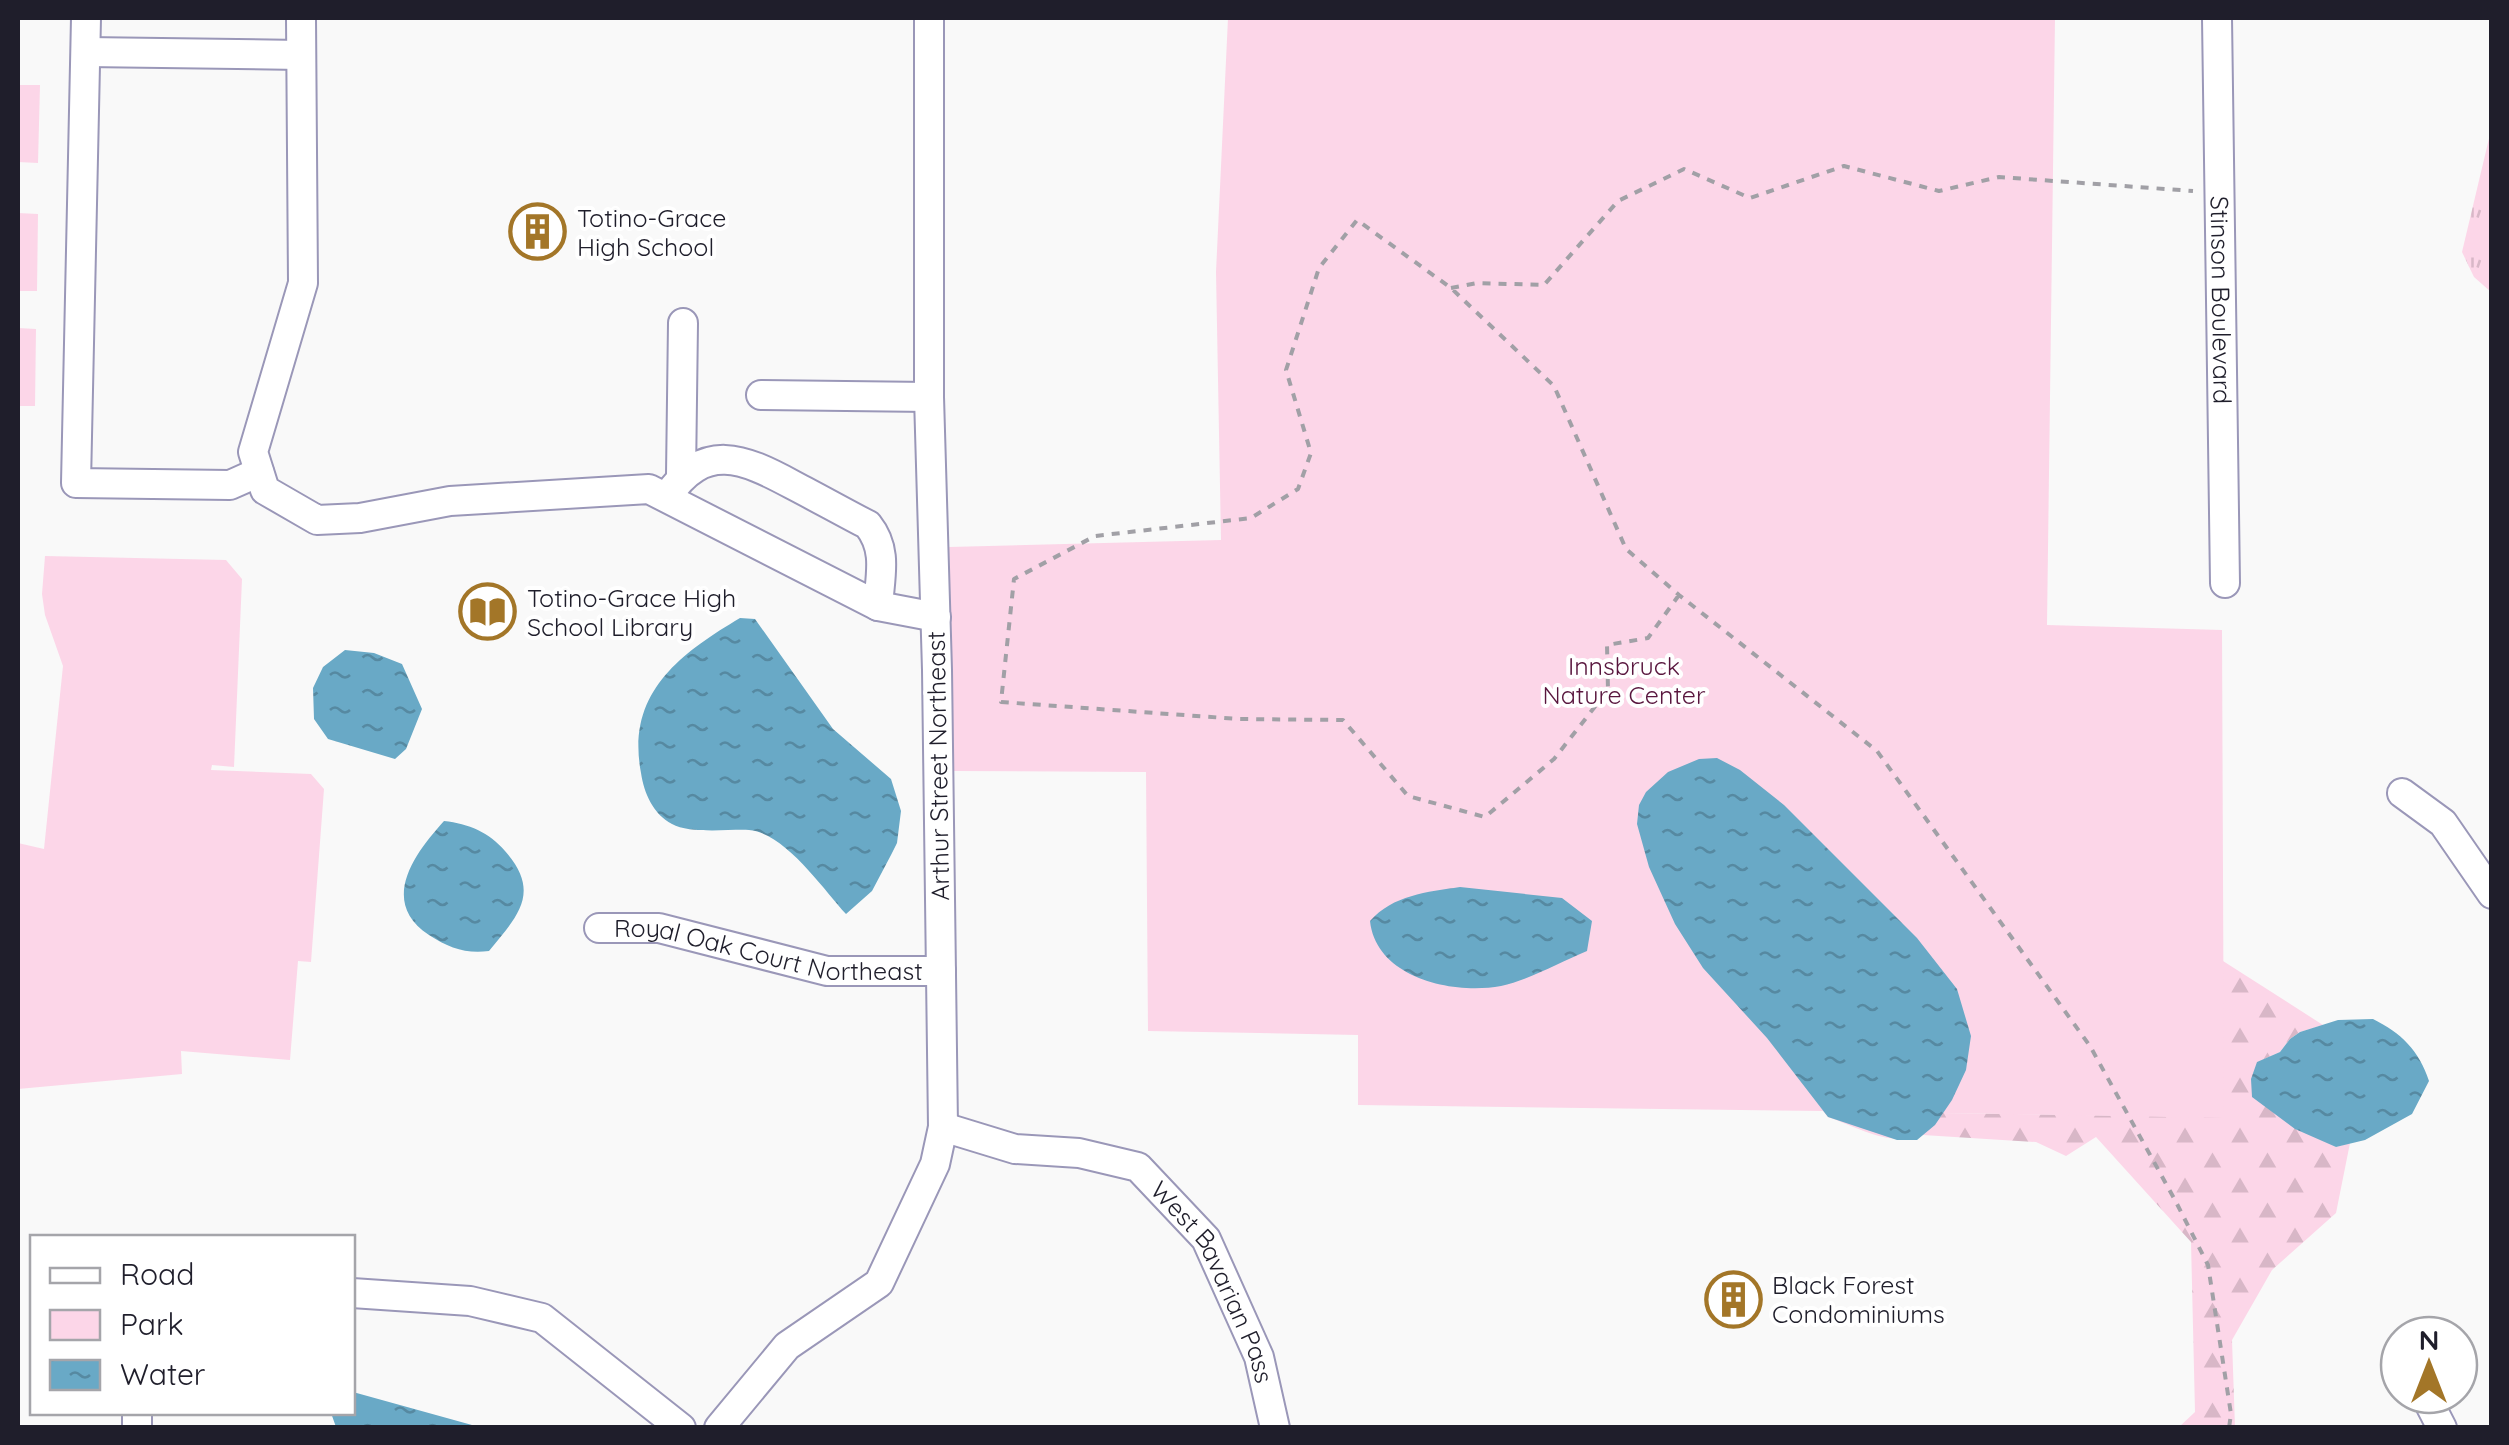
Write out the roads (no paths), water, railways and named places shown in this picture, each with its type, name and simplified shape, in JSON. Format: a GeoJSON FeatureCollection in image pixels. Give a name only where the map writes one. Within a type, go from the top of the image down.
{"type":"FeatureCollection","features":[{"type":"Feature","properties":{"kind":"street"},"geometry":{"type":"LineString","coordinates":[[86,18],[76,483],[230,485],[259,472]]}},
{"type":"Feature","properties":{"kind":"street"},"geometry":{"type":"LineString","coordinates":[[301,18],[303,283],[254,452],[265,490],[317,520],[360,518],[450,501],[674,486],[704,462],[732,458],[758,466],[868,525],[880,540],[882,551],[878,606]]}},
{"type":"Feature","properties":{"kind":"street","name":"Arthur Street Northeast"},"geometry":{"type":"LineString","coordinates":[[719,1428],[787,1346],[879,1283],[935,1164],[943,1127],[936,617],[928,397],[928,18]]}},
{"type":"Feature","properties":{"kind":"street","name":"Stinson Boulevard"},"geometry":{"type":"LineString","coordinates":[[2217,18],[2225,583]]}},
{"type":"Feature","properties":{"kind":"street"},"geometry":{"type":"LineString","coordinates":[[86,52],[301,55]]}},
{"type":"Feature","properties":{"kind":"street"},"geometry":{"type":"LineString","coordinates":[[674,486],[683,322]]}},
{"type":"Feature","properties":{"kind":"street"},"geometry":{"type":"LineString","coordinates":[[761,395],[928,397]]}},
{"type":"Feature","properties":{"kind":"street"},"geometry":{"type":"LineString","coordinates":[[674,486],[878,606],[936,617]]}},
{"type":"Feature","properties":{"kind":"street"},"geometry":{"type":"LineString","coordinates":[[2402,794],[2443,822],[2492,894]]}},
{"type":"Feature","properties":{"kind":"street","name":"Royal Oak Court Northeast"},"geometry":{"type":"LineString","coordinates":[[598,928],[660,928],[827,971],[941,971]]}},
{"type":"Feature","properties":{"kind":"street","name":"West Bavarian Pass"},"geometry":{"type":"LineString","coordinates":[[943,1127],[1015,1149],[1079,1153],[1138,1167],[1206,1239],[1258,1357],[1275,1428]]}},
{"type":"Feature","properties":{"kind":"street"},"geometry":{"type":"LineString","coordinates":[[355,1293],[470,1301],[542,1318],[681,1428]]}},
{"type":"Feature","properties":{"kind":"water"},"geometry":{"type":"Polygon","coordinates":[[[740,618],[755,619],[833,729],[891,779],[901,811],[897,843],[872,891],[846,914],[776,841],[749,830],[679,827],[660,815],[644,788],[638,745],[649,699],[677,662],[740,618]]]}},
{"type":"Feature","properties":{"kind":"water"},"geometry":{"type":"Polygon","coordinates":[[[345,650],[374,653],[402,664],[422,709],[406,749],[395,759],[328,739],[314,719],[313,688],[323,667],[345,650]]]}},
{"type":"Feature","properties":{"kind":"water"},"geometry":{"type":"Polygon","coordinates":[[[1717,758],[1740,770],[1784,805],[1917,938],[1957,989],[1971,1036],[1966,1070],[1935,1125],[1917,1140],[1897,1140],[1828,1117],[1767,1038],[1703,968],[1675,924],[1649,867],[1637,824],[1639,805],[1646,792],[1668,772],[1699,759],[1717,758]]]}},
{"type":"Feature","properties":{"kind":"water"},"geometry":{"type":"Polygon","coordinates":[[[444,821],[470,827],[492,839],[505,851],[522,879],[524,891],[517,914],[489,951],[465,951],[444,943],[414,922],[406,908],[406,878],[422,848],[444,821]]]}},
{"type":"Feature","properties":{"kind":"water"},"geometry":{"type":"Polygon","coordinates":[[[1460,887],[1562,898],[1592,921],[1587,951],[1522,980],[1482,988],[1461,988],[1420,978],[1386,956],[1375,941],[1370,921],[1379,912],[1411,896],[1460,887]]]}},
{"type":"Feature","properties":{"kind":"water"},"geometry":{"type":"Polygon","coordinates":[[[2373,1019],[2408,1044],[2425,1070],[2429,1081],[2412,1114],[2365,1140],[2336,1147],[2295,1129],[2252,1097],[2251,1079],[2257,1062],[2280,1052],[2300,1032],[2338,1020],[2373,1019]]]}},
{"type":"Feature","properties":{"kind":"water"},"geometry":{"type":"Polygon","coordinates":[[[355,1393],[475,1427],[336,1427],[332,1415],[355,1415],[355,1393]]]}},
{"type":"Feature","properties":{"kind":"place","name":"Totino-Grace High School"},"geometry":{"type":"Point","coordinates":[538,232]}},
{"type":"Feature","properties":{"kind":"place","name":"Totino-Grace High School Library"},"geometry":{"type":"Point","coordinates":[488,612]}},
{"type":"Feature","properties":{"kind":"place","name":"Black Forest Condominiums"},"geometry":{"type":"Point","coordinates":[1733,1299]}},
{"type":"Feature","properties":{"kind":"park label","name":"Innsbruck Nature Center"},"geometry":{"type":"Point","coordinates":[1624,680]}}]}
